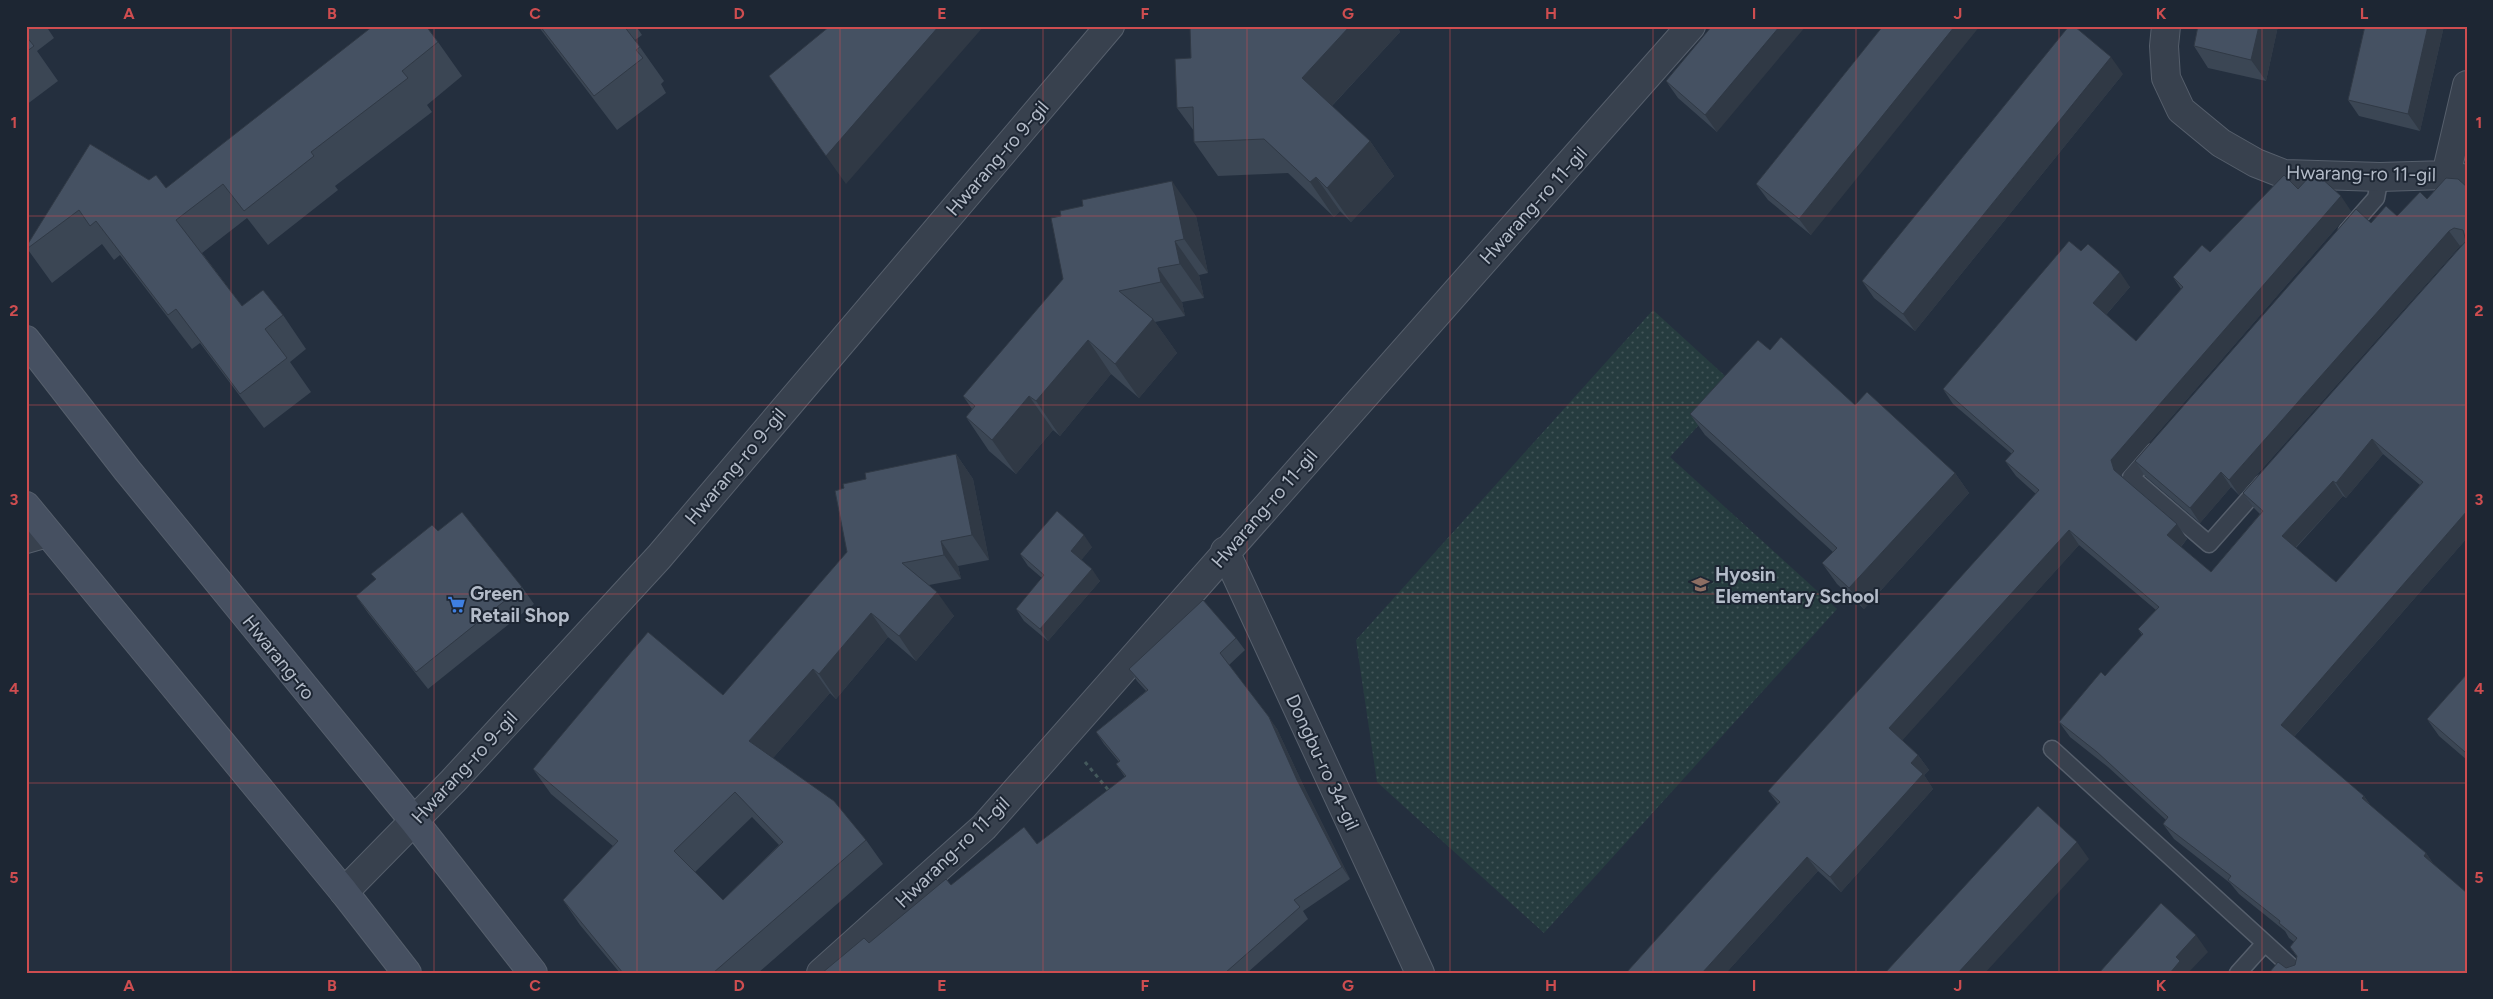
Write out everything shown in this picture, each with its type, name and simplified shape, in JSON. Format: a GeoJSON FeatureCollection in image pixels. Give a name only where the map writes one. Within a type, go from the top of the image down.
{"type":"FeatureCollection","features":[{"type":"Feature","properties":{"kind":"main road","name":"Hwarang-ro"},"geometry":{"type":"LineString","coordinates":[[26,340],[127,470],[414,821],[533,973]]}},
{"type":"Feature","properties":{"kind":"main road"},"geometry":{"type":"LineString","coordinates":[[26,506],[37,536],[344,892],[407,973]]}},
{"type":"Feature","properties":{"kind":"street","name":"Hwarang-ro 9-gil"},"geometry":{"type":"LineString","coordinates":[[344,892],[414,821],[659,557],[1110,26]]}},
{"type":"Feature","properties":{"kind":"street","name":"Hwarang-ro 11-gil"},"geometry":{"type":"LineString","coordinates":[[820,973],[984,826],[1225,551],[1691,26]]}},
{"type":"Feature","properties":{"kind":"street","name":"Hwarang-ro 11-gil"},"geometry":{"type":"LineString","coordinates":[[2166,26],[2164,46],[2166,78],[2181,110],[2221,143],[2256,162],[2284,174],[2457,177]]}},
{"type":"Feature","properties":{"kind":"street"},"geometry":{"type":"LineString","coordinates":[[2457,177],[2467,85]]}},
{"type":"Feature","properties":{"kind":"street","name":"Dongbu-ro 34-gil"},"geometry":{"type":"LineString","coordinates":[[1225,551],[1420,973]]}},
{"type":"Feature","properties":{"kind":"lane"},"geometry":{"type":"LineString","coordinates":[[2337,242],[2376,198],[2380,177]]}},
{"type":"Feature","properties":{"kind":"lane"},"geometry":{"type":"LineString","coordinates":[[2163,440],[2130,477],[2209,544],[2275,469]]}},
{"type":"Feature","properties":{"kind":"lane"},"geometry":{"type":"LineString","coordinates":[[2052,749],[2298,973]]}},
{"type":"Feature","properties":{"kind":"lane"},"geometry":{"type":"LineString","coordinates":[[2238,973],[2264,943]]}},
{"type":"Feature","properties":{"kind":"path"},"geometry":{"type":"LineString","coordinates":[[1064,736],[1114,796]]}},
{"type":"Feature","properties":{"kind":"green space"},"geometry":{"type":"Polygon","coordinates":[[[1653,310],[1735,385],[1670,457],[1837,609],[1544,933],[1377,782],[1356,640],[1653,310]]]}},
{"type":"Feature","properties":{"kind":"building"},"geometry":{"type":"Polygon","coordinates":[[[373,26],[426,26],[438,42],[402,71],[408,78],[311,152],[314,156],[244,211],[223,184],[176,220],[242,306],[263,290],[283,315],[265,329],[287,358],[240,394],[176,309],[168,315],[96,221],[90,226],[79,210],[28,248],[26,247],[90,144],[149,180],[156,175],[166,188],[373,26]]]}},
{"type":"Feature","properties":{"kind":"building"},"geometry":{"type":"Polygon","coordinates":[[[540,26],[624,26],[640,47],[636,50],[643,58],[594,96],[540,26]]]}},
{"type":"Feature","properties":{"kind":"building"},"geometry":{"type":"Polygon","coordinates":[[[830,26],[939,26],[826,156],[769,76],[830,26]]]}},
{"type":"Feature","properties":{"kind":"building"},"geometry":{"type":"Polygon","coordinates":[[[1350,26],[1302,78],[1370,141],[1327,188],[1316,177],[1310,182],[1264,139],[1194,142],[1193,107],[1177,108],[1175,59],[1191,58],[1190,27],[1350,26]]]}},
{"type":"Feature","properties":{"kind":"building"},"geometry":{"type":"Polygon","coordinates":[[[1712,26],[1780,26],[1705,115],[1666,81],[1712,26]]]}},
{"type":"Feature","properties":{"kind":"building"},"geometry":{"type":"Polygon","coordinates":[[[1883,26],[1955,26],[1799,219],[1756,184],[1883,26]]]}},
{"type":"Feature","properties":{"kind":"building"},"geometry":{"type":"Polygon","coordinates":[[[2069,26],[2074,26],[2111,57],[1903,314],[1862,281],[2069,26]]]}},
{"type":"Feature","properties":{"kind":"building"},"geometry":{"type":"Polygon","coordinates":[[[2198,26],[2259,26],[2251,60],[2194,46],[2198,26]]]}},
{"type":"Feature","properties":{"kind":"building"},"geometry":{"type":"Polygon","coordinates":[[[2365,26],[2428,26],[2408,114],[2348,100],[2365,26]]]}},
{"type":"Feature","properties":{"kind":"building"},"geometry":{"type":"Polygon","coordinates":[[[26,36],[34,46],[26,52],[26,36]]]}},
{"type":"Feature","properties":{"kind":"building"},"geometry":{"type":"Polygon","coordinates":[[[2284,175],[2298,189],[2310,176],[2319,176],[2341,196],[2111,460],[2114,470],[2177,524],[2167,535],[2211,572],[2263,511],[2243,493],[2466,241],[2463,230],[2454,228],[2449,231],[2229,480],[2221,472],[2190,508],[2135,461],[2356,209],[2371,223],[2386,206],[2397,216],[2420,192],[2427,199],[2446,178],[2458,179],[2467,187],[2467,511],[2281,725],[2364,796],[2362,798],[2426,853],[2424,856],[2467,893],[2467,973],[2269,973],[2278,962],[2286,968],[2295,965],[2297,956],[2290,947],[2297,938],[2279,923],[2280,921],[2228,880],[2231,876],[2163,824],[2168,817],[2097,752],[2059,722],[2101,672],[2105,676],[2143,634],[2138,629],[2159,607],[2069,530],[1889,728],[1918,755],[1911,763],[1923,774],[1830,877],[1807,857],[1702,973],[1626,973],[1780,802],[1768,791],[2039,490],[2005,461],[2014,451],[1943,389],[2069,241],[2081,251],[2088,244],[2120,272],[2093,303],[2136,341],[2183,287],[2173,277],[2202,245],[2210,252],[2284,175]],[[2372,439],[2336,483],[2333,481],[2282,536],[2336,582],[2423,482],[2372,439]]]}},
{"type":"Feature","properties":{"kind":"building"},"geometry":{"type":"Polygon","coordinates":[[[1172,181],[1184,239],[1175,241],[1180,264],[1158,268],[1161,282],[1119,291],[1153,319],[1115,364],[1088,340],[1036,401],[1029,396],[992,440],[966,417],[975,406],[963,396],[1063,279],[1051,218],[1061,216],[1060,211],[1083,206],[1082,200],[1172,181]]]}},
{"type":"Feature","properties":{"kind":"building"},"geometry":{"type":"Polygon","coordinates":[[[1781,337],[1855,405],[1867,392],[1955,473],[1849,588],[1822,563],[1837,548],[1690,414],[1758,340],[1770,350],[1781,337]]]}},
{"type":"Feature","properties":{"kind":"building"},"geometry":{"type":"Polygon","coordinates":[[[956,454],[972,535],[941,541],[944,555],[902,563],[937,592],[899,636],[871,613],[819,674],[813,669],[749,741],[834,801],[866,840],[713,973],[623,973],[563,900],[618,841],[533,769],[648,632],[723,695],[847,552],[835,491],[844,488],[843,484],[866,479],[865,473],[956,454]],[[735,792],[674,851],[723,900],[783,842],[735,792]]]}},
{"type":"Feature","properties":{"kind":"building"},"geometry":{"type":"Polygon","coordinates":[[[1057,511],[1084,535],[1071,551],[1092,569],[1040,629],[1016,609],[1044,575],[1020,554],[1057,511]]]}},
{"type":"Feature","properties":{"kind":"building"},"geometry":{"type":"Polygon","coordinates":[[[462,512],[522,587],[416,672],[356,596],[376,579],[371,574],[432,525],[438,531],[462,512]]]}},
{"type":"Feature","properties":{"kind":"building"},"geometry":{"type":"Polygon","coordinates":[[[1203,600],[1236,638],[1220,653],[1269,717],[1297,780],[1342,867],[1294,900],[1300,907],[1225,973],[822,973],[864,938],[869,943],[946,879],[951,885],[1024,827],[1037,844],[1126,776],[1116,764],[1120,761],[1096,732],[1148,690],[1129,669],[1203,600]]]}},
{"type":"Feature","properties":{"kind":"building"},"geometry":{"type":"Polygon","coordinates":[[[2467,674],[2467,750],[2465,752],[2427,719],[2467,674]]]}},
{"type":"Feature","properties":{"kind":"building"},"geometry":{"type":"Polygon","coordinates":[[[2038,806],[2077,842],[1958,973],[1885,973],[2038,806]]]}},
{"type":"Feature","properties":{"kind":"building"},"geometry":{"type":"Polygon","coordinates":[[[2161,903],[2196,935],[2176,957],[2180,961],[2170,973],[2099,973],[2161,903]]]}},
{"type":"Feature","properties":{"kind":"place","name":"Hyosin Elementary School"},"geometry":{"type":"Point","coordinates":[1701,585]}},
{"type":"Feature","properties":{"kind":"place","name":"Green Retail Shop"},"geometry":{"type":"Point","coordinates":[456,604]}}]}
